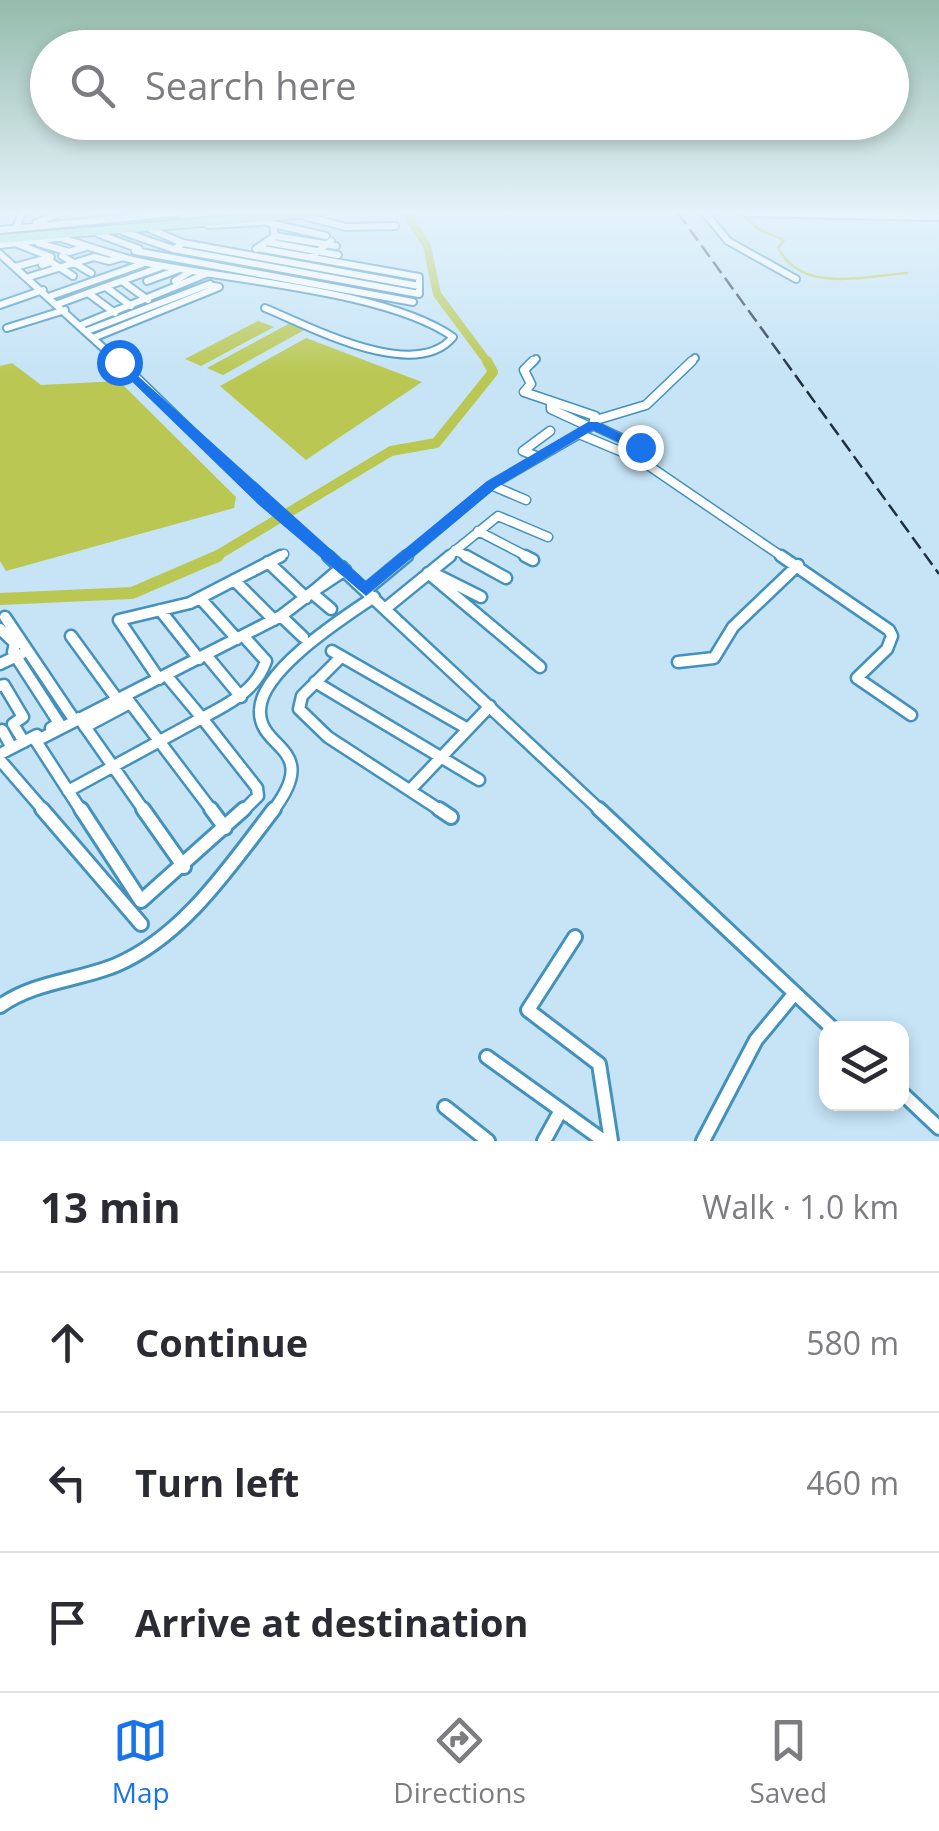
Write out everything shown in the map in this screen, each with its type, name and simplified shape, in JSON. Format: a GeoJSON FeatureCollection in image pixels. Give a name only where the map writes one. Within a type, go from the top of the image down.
{"type":"FeatureCollection","features":[{"type":"Feature","properties":{"kind":"street"},"geometry":{"type":"LineString","coordinates":[[14,266],[51,296],[264,501],[343,568],[824,1021]]}},
{"type":"Feature","properties":{"kind":"street"},"geometry":{"type":"LineString","coordinates":[[18,270],[27,266]]}},
{"type":"Feature","properties":{"kind":"street"},"geometry":{"type":"LineString","coordinates":[[18,270],[33,266]]}},
{"type":"Feature","properties":{"kind":"street"},"geometry":{"type":"LineString","coordinates":[[58,266],[73,276]]}},
{"type":"Feature","properties":{"kind":"street"},"geometry":{"type":"LineString","coordinates":[[29,278],[67,266]]}},
{"type":"Feature","properties":{"kind":"street"},"geometry":{"type":"LineString","coordinates":[[79,266],[91,273]]}},
{"type":"Feature","properties":{"kind":"street"},"geometry":{"type":"LineString","coordinates":[[51,296],[138,266]]}},
{"type":"Feature","properties":{"kind":"street"},"geometry":{"type":"LineString","coordinates":[[7,328],[162,266]]}},
{"type":"Feature","properties":{"kind":"street"},"geometry":{"type":"LineString","coordinates":[[164,266],[402,313],[451,332],[450,344],[434,356],[408,359],[265,308]]}},
{"type":"Feature","properties":{"kind":"street"},"geometry":{"type":"LineString","coordinates":[[219,266],[413,302],[402,313]]}},
{"type":"Feature","properties":{"kind":"street"},"geometry":{"type":"LineString","coordinates":[[87,331],[208,285],[232,266]]}},
{"type":"Feature","properties":{"kind":"street"},"geometry":{"type":"LineString","coordinates":[[268,266],[419,294],[419,277],[357,266]]}},
{"type":"Feature","properties":{"kind":"street"},"geometry":{"type":"LineString","coordinates":[[273,287],[299,266]]}},
{"type":"Feature","properties":{"kind":"street"},"geometry":{"type":"LineString","coordinates":[[314,266],[419,286]]}},
{"type":"Feature","properties":{"kind":"street"},"geometry":{"type":"LineString","coordinates":[[773,266],[796,279]]}},
{"type":"Feature","properties":{"kind":"street"},"geometry":{"type":"LineString","coordinates":[[146,281],[178,270]]}},
{"type":"Feature","properties":{"kind":"street"},"geometry":{"type":"LineString","coordinates":[[313,294],[339,271]]}},
{"type":"Feature","properties":{"kind":"street"},"geometry":{"type":"LineString","coordinates":[[87,331],[115,313],[164,294],[190,272]]}},
{"type":"Feature","properties":{"kind":"street"},"geometry":{"type":"LineString","coordinates":[[362,303],[395,273]]}},
{"type":"Feature","properties":{"kind":"street"},"geometry":{"type":"LineString","coordinates":[[165,280],[176,285],[206,274]]}},
{"type":"Feature","properties":{"kind":"street"},"geometry":{"type":"LineString","coordinates":[[139,276],[164,294]]}},
{"type":"Feature","properties":{"kind":"street"},"geometry":{"type":"LineString","coordinates":[[122,281],[156,306]]}},
{"type":"Feature","properties":{"kind":"street"},"geometry":{"type":"LineString","coordinates":[[87,331],[219,287],[208,285]]}},
{"type":"Feature","properties":{"kind":"street"},"geometry":{"type":"LineString","coordinates":[[106,287],[131,306]]}},
{"type":"Feature","properties":{"kind":"street"},"geometry":{"type":"LineString","coordinates":[[0,305],[43,290]]}},
{"type":"Feature","properties":{"kind":"street"},"geometry":{"type":"LineString","coordinates":[[88,294],[115,313]]}},
{"type":"Feature","properties":{"kind":"street"},"geometry":{"type":"LineString","coordinates":[[0,1006],[40,984],[118,964],[150,945],[204,894],[290,789],[294,778],[286,753],[258,716],[261,699],[316,637],[491,485],[593,424],[646,405],[695,358]]}},
{"type":"Feature","properties":{"kind":"street"},"geometry":{"type":"LineString","coordinates":[[536,359],[524,370],[532,384],[524,392],[552,402],[551,409],[646,450],[633,457]]}},
{"type":"Feature","properties":{"kind":"street"},"geometry":{"type":"LineString","coordinates":[[540,426],[566,438]]}},
{"type":"Feature","properties":{"kind":"street"},"geometry":{"type":"LineString","coordinates":[[536,456],[524,451],[550,431]]}},
{"type":"Feature","properties":{"kind":"street"},"geometry":{"type":"LineString","coordinates":[[579,434],[633,457],[889,630],[892,636],[887,649],[857,678],[911,715]]}},
{"type":"Feature","properties":{"kind":"street"},"geometry":{"type":"LineString","coordinates":[[491,485],[526,500]]}},
{"type":"Feature","properties":{"kind":"street"},"geometry":{"type":"LineString","coordinates":[[386,608],[478,531],[504,515],[548,537]]}},
{"type":"Feature","properties":{"kind":"street"},"geometry":{"type":"LineString","coordinates":[[478,531],[533,560]]}},
{"type":"Feature","properties":{"kind":"street"},"geometry":{"type":"LineString","coordinates":[[456,550],[506,578]]}},
{"type":"Feature","properties":{"kind":"street"},"geometry":{"type":"LineString","coordinates":[[135,905],[184,867],[258,792],[202,718],[162,677],[118,622],[200,598],[284,554]]}},
{"type":"Feature","properties":{"kind":"street"},"geometry":{"type":"LineString","coordinates":[[268,562],[331,609]]}},
{"type":"Feature","properties":{"kind":"street"},"geometry":{"type":"LineString","coordinates":[[678,662],[714,658],[733,627],[798,566]]}},
{"type":"Feature","properties":{"kind":"street"},"geometry":{"type":"LineString","coordinates":[[0,758],[12,748],[79,722],[242,640],[343,568]]}},
{"type":"Feature","properties":{"kind":"street"},"geometry":{"type":"LineString","coordinates":[[429,572],[481,597]]}},
{"type":"Feature","properties":{"kind":"street"},"geometry":{"type":"LineString","coordinates":[[429,572],[540,666]]}},
{"type":"Feature","properties":{"kind":"street"},"geometry":{"type":"LineString","coordinates":[[234,580],[303,637]]}},
{"type":"Feature","properties":{"kind":"street"},"geometry":{"type":"LineString","coordinates":[[68,791],[240,697],[267,666],[200,598]]}},
{"type":"Feature","properties":{"kind":"street"},"geometry":{"type":"LineString","coordinates":[[160,610],[240,697]]}},
{"type":"Feature","properties":{"kind":"street"},"geometry":{"type":"LineString","coordinates":[[5,617],[184,867]]}},
{"type":"Feature","properties":{"kind":"street"},"geometry":{"type":"LineString","coordinates":[[0,758],[60,722],[15,654],[15,643],[2,631]]}},
{"type":"Feature","properties":{"kind":"street"},"geometry":{"type":"LineString","coordinates":[[71,636],[225,828]]}},
{"type":"Feature","properties":{"kind":"street"},"geometry":{"type":"LineString","coordinates":[[0,661],[26,649]]}},
{"type":"Feature","properties":{"kind":"street"},"geometry":{"type":"LineString","coordinates":[[451,816],[303,715],[298,704],[337,654],[468,729]]}},
{"type":"Feature","properties":{"kind":"street"},"geometry":{"type":"LineString","coordinates":[[316,682],[479,780]]}},
{"type":"Feature","properties":{"kind":"street"},"geometry":{"type":"LineString","coordinates":[[0,686],[4,685],[24,717],[5,727]]}},
{"type":"Feature","properties":{"kind":"street"},"geometry":{"type":"LineString","coordinates":[[410,790],[490,706]]}},
{"type":"Feature","properties":{"kind":"street"},"geometry":{"type":"LineString","coordinates":[[5,727],[30,741],[68,791],[135,905],[142,924]]}},
{"type":"Feature","properties":{"kind":"street"},"geometry":{"type":"LineString","coordinates":[[5,727],[12,748]]}},
{"type":"Feature","properties":{"kind":"street"},"geometry":{"type":"LineString","coordinates":[[0,758],[135,905]]}},
{"type":"Feature","properties":{"kind":"street"},"geometry":{"type":"LineString","coordinates":[[575,937],[528,1010],[599,1064],[608,1141]]}},
{"type":"Feature","properties":{"kind":"street"},"geometry":{"type":"LineString","coordinates":[[704,1141],[756,1040],[795,994]]}},
{"type":"Feature","properties":{"kind":"street"},"geometry":{"type":"LineString","coordinates":[[487,1057],[560,1112],[608,1141]]}},
{"type":"Feature","properties":{"kind":"street"},"geometry":{"type":"LineString","coordinates":[[909,1100],[939,1128]]}},
{"type":"Feature","properties":{"kind":"street"},"geometry":{"type":"LineString","coordinates":[[445,1106],[488,1141]]}},
{"type":"Feature","properties":{"kind":"street"},"geometry":{"type":"LineString","coordinates":[[544,1141],[560,1112]]}},
{"type":"Feature","properties":{"kind":"shaded area"},"geometry":{"type":"Polygon","coordinates":[[[258,321],[274,327],[201,366],[185,359],[258,321]]]}},
{"type":"Feature","properties":{"kind":"shaded area"},"geometry":{"type":"Polygon","coordinates":[[[292,322],[308,328],[223,375],[207,368],[292,322]]]}},
{"type":"Feature","properties":{"kind":"shaded area"},"geometry":{"type":"Polygon","coordinates":[[[306,338],[422,382],[306,460],[220,386],[306,338]]]}},
{"type":"Feature","properties":{"kind":"shaded area"},"geometry":{"type":"Polygon","coordinates":[[[12,363],[41,385],[119,381],[236,497],[234,508],[6,571],[0,561],[0,366],[12,363]]]}},
{"type":"Feature","properties":{"kind":"waterway"},"geometry":{"type":"LineString","coordinates":[[431,266],[437,294],[488,362]]}},
{"type":"Feature","properties":{"kind":"waterway"},"geometry":{"type":"LineString","coordinates":[[795,266],[802,272],[835,279],[907,273]]}},
{"type":"Feature","properties":{"kind":"waterway"},"geometry":{"type":"LineString","coordinates":[[213,558],[391,451],[436,443],[493,372],[488,362]]}},
{"type":"Feature","properties":{"kind":"waterway"},"geometry":{"type":"LineString","coordinates":[[0,599],[132,593],[218,556]]}},
{"type":"Feature","properties":{"kind":"railway"},"geometry":{"type":"LineString","coordinates":[[716,266],[939,574]]}},
{"type":"Feature","properties":{"kind":"route"},"geometry":{"type":"LineString","coordinates":[[119,362],[264,501],[366,590],[491,485],[566,438],[593,425],[640,447]]}}]}
